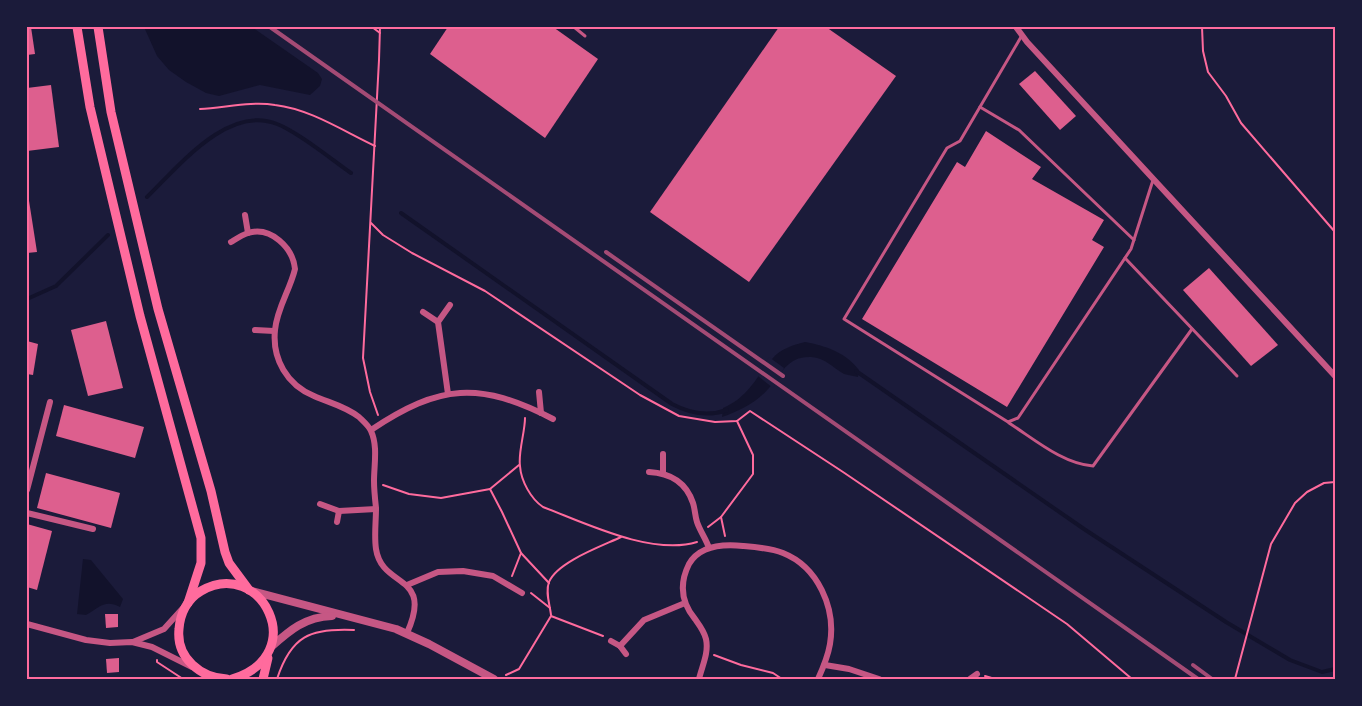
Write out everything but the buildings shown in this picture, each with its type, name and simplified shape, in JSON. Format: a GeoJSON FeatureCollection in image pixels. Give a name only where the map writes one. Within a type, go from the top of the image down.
{"type":"FeatureCollection","features":[{"type":"Feature","properties":{"kind":"main road"},"geometry":{"type":"LineString","coordinates":[[77,27],[90,107],[137,304],[201,538],[201,563],[180,618],[178,633],[181,647],[187,660],[201,674],[227,679]]}},
{"type":"Feature","properties":{"kind":"main road"},"geometry":{"type":"LineString","coordinates":[[98,27],[111,112],[158,309],[211,491],[225,552],[229,563],[250,591],[263,602],[271,616],[274,631],[263,679]]}},
{"type":"Feature","properties":{"kind":"main road"},"geometry":{"type":"LineString","coordinates":[[187,604],[198,593],[216,585],[236,585],[250,591]]}},
{"type":"Feature","properties":{"kind":"main road"},"geometry":{"type":"LineString","coordinates":[[232,679],[247,675],[260,665],[270,650]]}},
{"type":"Feature","properties":{"kind":"street"},"geometry":{"type":"LineString","coordinates":[[1016,27],[1335,376]]}},
{"type":"Feature","properties":{"kind":"street"},"geometry":{"type":"LineString","coordinates":[[245,215],[248,233]]}},
{"type":"Feature","properties":{"kind":"street"},"geometry":{"type":"LineString","coordinates":[[231,242],[248,233],[258,232],[275,238],[288,248],[294,261],[293,276],[281,304],[274,331],[279,362],[292,382],[301,390],[345,407],[364,421],[371,430],[375,451],[376,550],[380,563],[407,585],[415,599],[416,608],[407,633]]}},
{"type":"Feature","properties":{"kind":"street"},"geometry":{"type":"LineString","coordinates":[[448,394],[438,322],[450,304]]}},
{"type":"Feature","properties":{"kind":"street"},"geometry":{"type":"LineString","coordinates":[[423,312],[438,322]]}},
{"type":"Feature","properties":{"kind":"street"},"geometry":{"type":"LineString","coordinates":[[255,330],[274,331]]}},
{"type":"Feature","properties":{"kind":"street"},"geometry":{"type":"LineString","coordinates":[[371,430],[416,404],[448,394],[476,392],[525,405],[553,418]]}},
{"type":"Feature","properties":{"kind":"street"},"geometry":{"type":"LineString","coordinates":[[539,392],[541,413]]}},
{"type":"Feature","properties":{"kind":"street"},"geometry":{"type":"LineString","coordinates":[[27,490],[50,402]]}},
{"type":"Feature","properties":{"kind":"street"},"geometry":{"type":"LineString","coordinates":[[663,454],[663,472]]}},
{"type":"Feature","properties":{"kind":"street"},"geometry":{"type":"LineString","coordinates":[[649,472],[663,472],[680,481],[689,493],[698,525],[709,548]]}},
{"type":"Feature","properties":{"kind":"street"},"geometry":{"type":"LineString","coordinates":[[320,504],[339,511],[376,509]]}},
{"type":"Feature","properties":{"kind":"street"},"geometry":{"type":"LineString","coordinates":[[337,522],[339,511]]}},
{"type":"Feature","properties":{"kind":"street"},"geometry":{"type":"LineString","coordinates":[[27,513],[93,529]]}},
{"type":"Feature","properties":{"kind":"street"},"geometry":{"type":"LineString","coordinates":[[699,679],[706,653],[706,640],[703,629],[685,603],[682,591],[683,579],[691,562],[709,548],[727,545],[761,548],[783,553],[794,558],[812,574],[819,584],[828,609],[830,643],[819,679]]}},
{"type":"Feature","properties":{"kind":"street"},"geometry":{"type":"LineString","coordinates":[[407,585],[438,572],[463,571],[493,576],[522,593]]}},
{"type":"Feature","properties":{"kind":"street"},"geometry":{"type":"LineString","coordinates":[[250,591],[407,633],[494,679]]}},
{"type":"Feature","properties":{"kind":"street"},"geometry":{"type":"LineString","coordinates":[[620,646],[644,620],[685,603]]}},
{"type":"Feature","properties":{"kind":"street"},"geometry":{"type":"LineString","coordinates":[[132,642],[164,629],[187,604]]}},
{"type":"Feature","properties":{"kind":"street"},"geometry":{"type":"LineString","coordinates":[[270,650],[291,629],[307,620],[339,615]]}},
{"type":"Feature","properties":{"kind":"street"},"geometry":{"type":"LineString","coordinates":[[27,624],[86,640],[110,643],[132,642],[152,647],[201,674]]}},
{"type":"Feature","properties":{"kind":"street"},"geometry":{"type":"LineString","coordinates":[[611,641],[620,646],[626,654]]}},
{"type":"Feature","properties":{"kind":"street"},"geometry":{"type":"LineString","coordinates":[[825,665],[849,669],[879,679]]}},
{"type":"Feature","properties":{"kind":"street"},"geometry":{"type":"LineString","coordinates":[[970,679],[977,674]]}},
{"type":"Feature","properties":{"kind":"lane"},"geometry":{"type":"LineString","coordinates":[[574,27],[585,36]]}},
{"type":"Feature","properties":{"kind":"lane"},"geometry":{"type":"LineString","coordinates":[[1022,36],[960,141],[947,148],[844,320],[1044,446],[1080,465],[1094,466],[1192,329]]}},
{"type":"Feature","properties":{"kind":"lane"},"geometry":{"type":"LineString","coordinates":[[980,107],[1019,130],[1052,159],[1080,190],[1134,240]]}},
{"type":"Feature","properties":{"kind":"lane"},"geometry":{"type":"LineString","coordinates":[[1008,422],[1018,418],[1125,258],[1134,240],[1153,179]]}},
{"type":"Feature","properties":{"kind":"lane"},"geometry":{"type":"LineString","coordinates":[[1125,258],[1236,376]]}},
{"type":"Feature","properties":{"kind":"lane"},"geometry":{"type":"LineString","coordinates":[[27,678],[33,679]]}},
{"type":"Feature","properties":{"kind":"path"},"geometry":{"type":"LineString","coordinates":[[372,27],[380,33]]}},
{"type":"Feature","properties":{"kind":"path"},"geometry":{"type":"LineString","coordinates":[[380,27],[363,358],[370,392],[381,423]]}},
{"type":"Feature","properties":{"kind":"path"},"geometry":{"type":"LineString","coordinates":[[1202,27],[1203,51],[1208,72],[1226,96],[1241,123],[1335,232]]}},
{"type":"Feature","properties":{"kind":"path"},"geometry":{"type":"LineString","coordinates":[[200,109],[256,104],[288,107],[313,116],[375,146]]}},
{"type":"Feature","properties":{"kind":"path"},"geometry":{"type":"LineString","coordinates":[[371,223],[383,235],[412,253],[485,291],[640,395],[678,417],[715,422],[737,421],[750,411],[1067,624],[1132,679]]}},
{"type":"Feature","properties":{"kind":"path"},"geometry":{"type":"LineString","coordinates":[[525,405],[525,426],[519,465],[530,494],[536,502],[543,507],[621,537],[653,544],[692,544],[706,540]]}},
{"type":"Feature","properties":{"kind":"path"},"geometry":{"type":"LineString","coordinates":[[701,532],[721,517],[753,474],[753,456],[737,421]]}},
{"type":"Feature","properties":{"kind":"path"},"geometry":{"type":"LineString","coordinates":[[374,483],[409,494],[441,498],[490,489],[519,465]]}},
{"type":"Feature","properties":{"kind":"path"},"geometry":{"type":"LineString","coordinates":[[1235,679],[1271,544],[1295,503],[1307,492],[1324,483],[1335,482]]}},
{"type":"Feature","properties":{"kind":"path"},"geometry":{"type":"LineString","coordinates":[[490,489],[521,553],[549,583]]}},
{"type":"Feature","properties":{"kind":"path"},"geometry":{"type":"LineString","coordinates":[[721,517],[727,545]]}},
{"type":"Feature","properties":{"kind":"path"},"geometry":{"type":"LineString","coordinates":[[506,675],[519,669],[552,616],[549,583],[554,575],[570,562],[621,537]]}},
{"type":"Feature","properties":{"kind":"path"},"geometry":{"type":"LineString","coordinates":[[507,584],[521,553]]}},
{"type":"Feature","properties":{"kind":"path"},"geometry":{"type":"LineString","coordinates":[[522,593],[528,591],[550,608]]}},
{"type":"Feature","properties":{"kind":"path"},"geometry":{"type":"LineString","coordinates":[[552,616],[598,633],[611,641]]}},
{"type":"Feature","properties":{"kind":"path"},"geometry":{"type":"LineString","coordinates":[[277,679],[286,656],[297,642],[313,633],[329,629],[360,630]]}},
{"type":"Feature","properties":{"kind":"path"},"geometry":{"type":"LineString","coordinates":[[706,653],[773,673],[782,679]]}},
{"type":"Feature","properties":{"kind":"shaded area"},"geometry":{"type":"Polygon","coordinates":[[[144,27],[252,27],[318,73],[322,79],[320,86],[310,95],[260,85],[219,96],[206,93],[169,70],[157,56],[144,27]]]}},
{"type":"Feature","properties":{"kind":"shaded area"},"geometry":{"type":"Polygon","coordinates":[[[805,342],[841,354],[859,370],[858,377],[844,374],[825,361],[803,357],[786,366],[769,388],[754,402],[722,417],[723,408],[745,393],[775,356],[787,348],[805,342]]]}},
{"type":"Feature","properties":{"kind":"shaded area"},"geometry":{"type":"Polygon","coordinates":[[[83,559],[91,560],[123,599],[120,607],[106,604],[86,615],[77,614],[83,559]]]}},
{"type":"Feature","properties":{"kind":"pier"},"geometry":{"type":"Polygon","coordinates":[[[769,357],[784,368],[773,388],[758,376],[769,357]]]}},
{"type":"Feature","properties":{"kind":"waterway"},"geometry":{"type":"LineString","coordinates":[[147,197],[205,142],[223,130],[240,123],[259,120],[277,124],[295,133],[351,173]]}},
{"type":"Feature","properties":{"kind":"waterway"},"geometry":{"type":"LineString","coordinates":[[401,213],[672,404],[699,413],[727,410]]}},
{"type":"Feature","properties":{"kind":"waterway"},"geometry":{"type":"LineString","coordinates":[[27,299],[56,286],[108,235]]}},
{"type":"Feature","properties":{"kind":"waterway"},"geometry":{"type":"LineString","coordinates":[[856,371],[1084,529],[1226,622],[1290,660],[1322,672],[1335,669]]}},
{"type":"Feature","properties":{"kind":"railway"},"geometry":{"type":"LineString","coordinates":[[270,27],[1198,679]]}},
{"type":"Feature","properties":{"kind":"railway"},"geometry":{"type":"LineString","coordinates":[[606,252],[783,376]]}},
{"type":"Feature","properties":{"kind":"railway"},"geometry":{"type":"LineString","coordinates":[[1193,665],[1212,679]]}}]}
